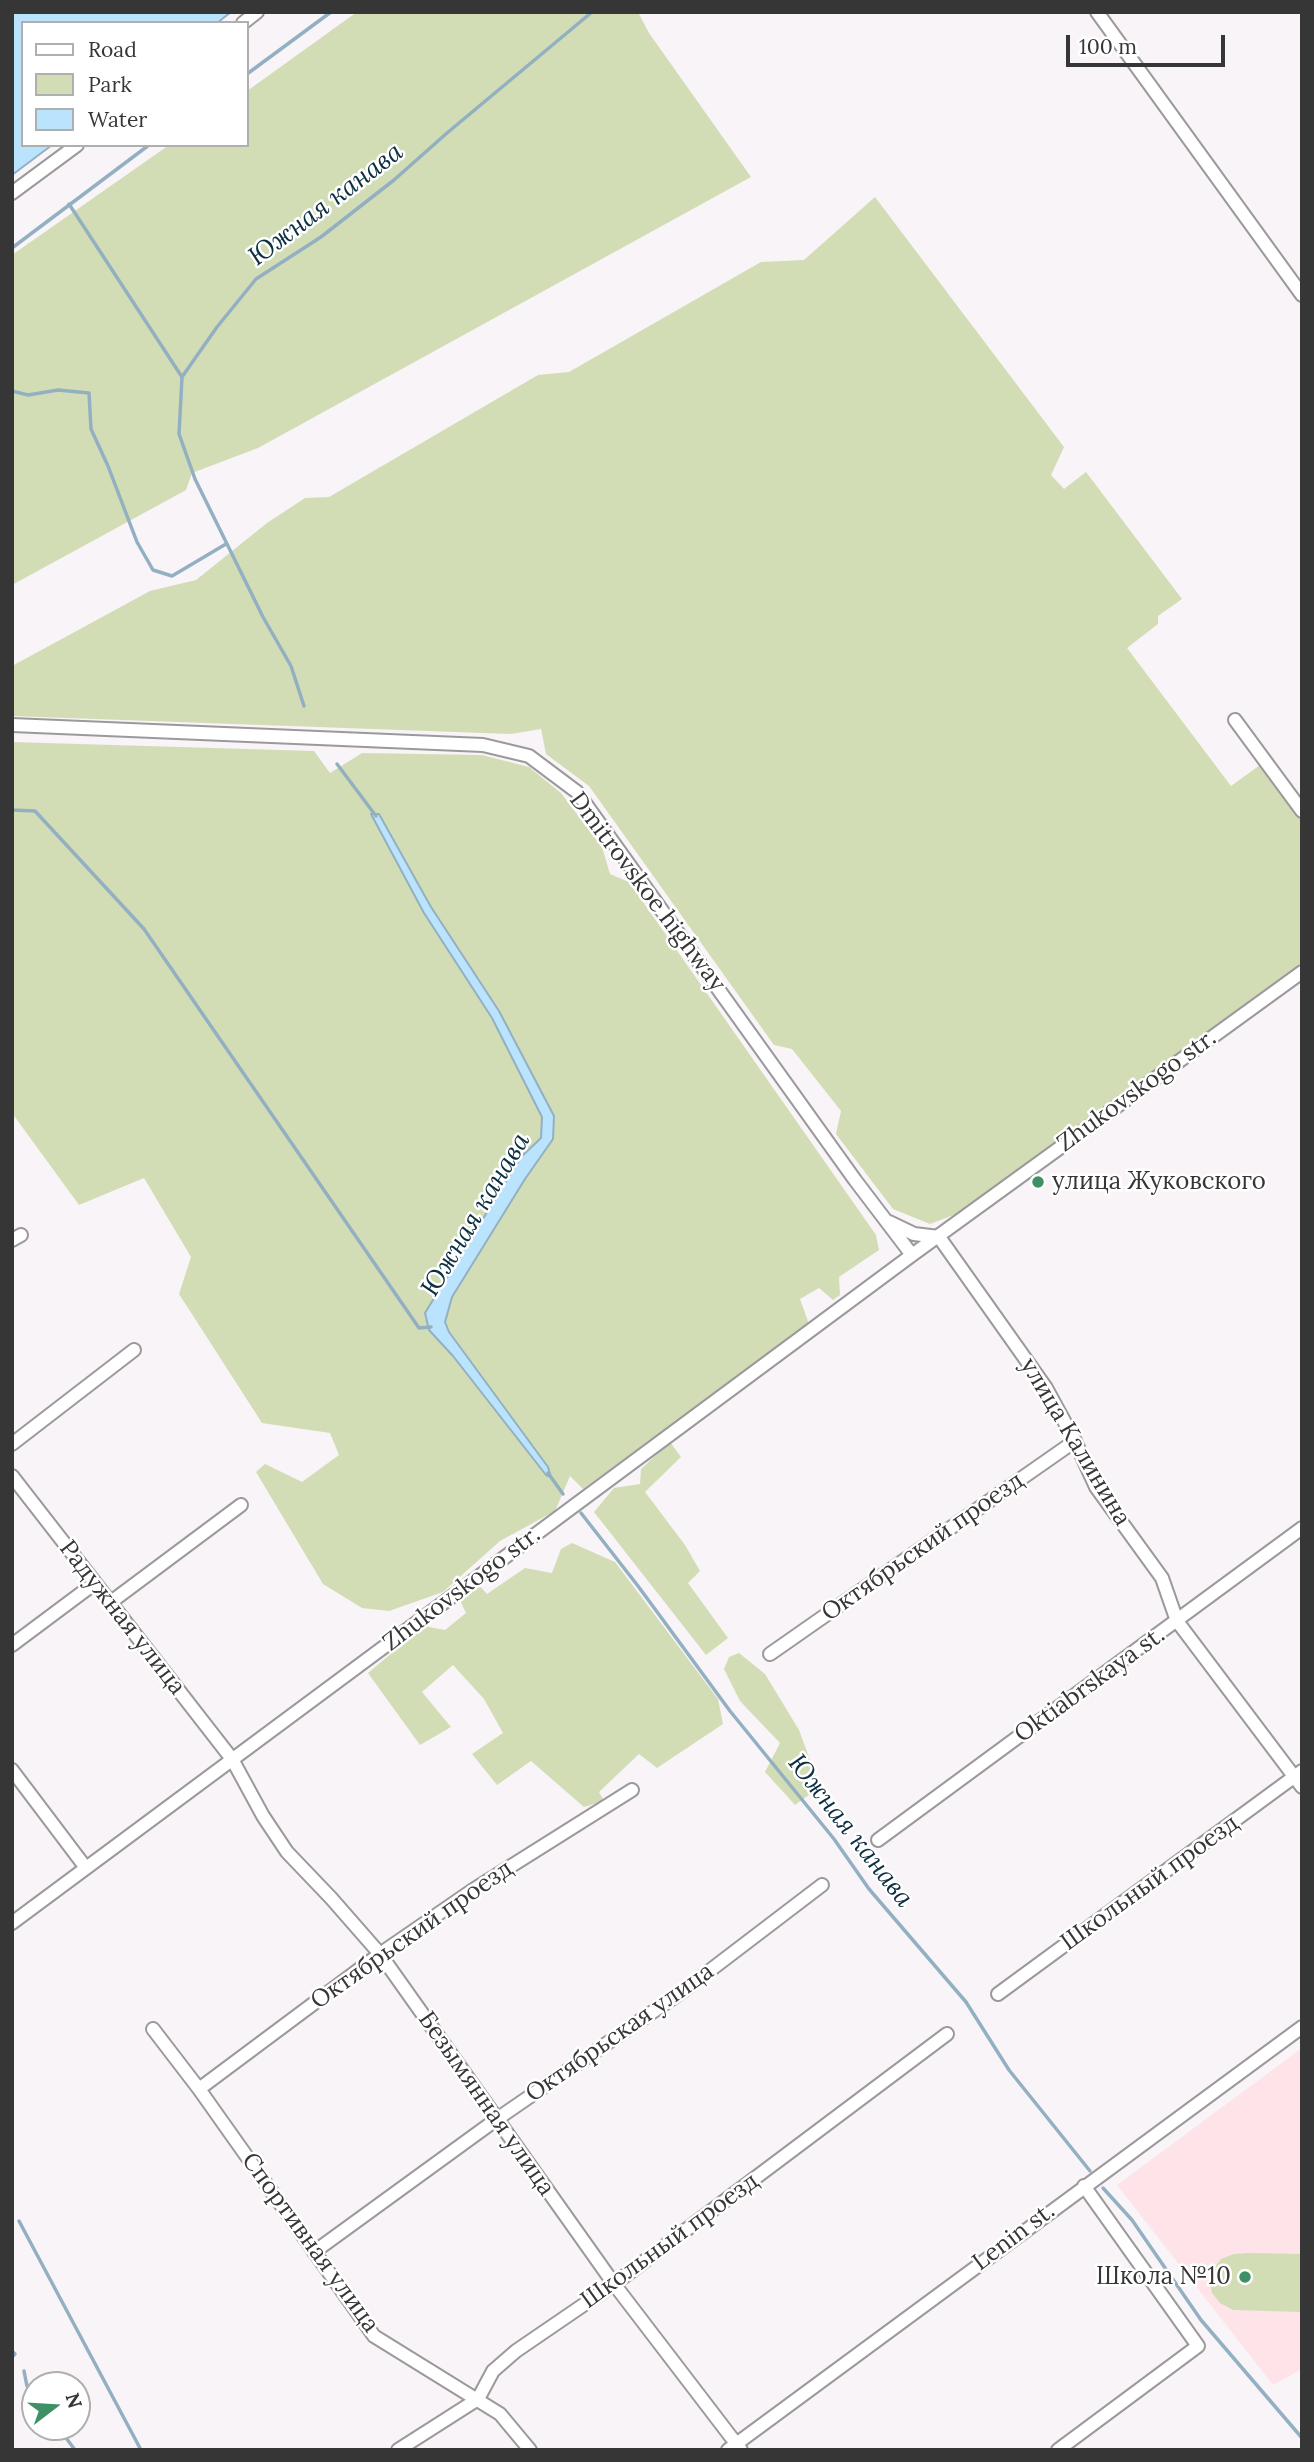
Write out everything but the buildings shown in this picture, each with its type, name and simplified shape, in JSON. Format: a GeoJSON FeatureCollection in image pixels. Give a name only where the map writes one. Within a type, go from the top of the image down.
{"type":"FeatureCollection","features":[{"type":"Feature","properties":{"kind":"street"},"geometry":{"type":"LineString","coordinates":[[1097,12],[1302,295]]}},
{"type":"Feature","properties":{"kind":"street"},"geometry":{"type":"LineString","coordinates":[[12,193],[73,147]]}},
{"type":"Feature","properties":{"kind":"street"},"geometry":{"type":"LineString","coordinates":[[1235,720],[1302,811]]}},
{"type":"Feature","properties":{"kind":"street","name":"Dmitrovskoe highway"},"geometry":{"type":"LineString","coordinates":[[12,725],[483,745],[529,756],[577,792],[912,1255]]}},
{"type":"Feature","properties":{"kind":"street","name":"Zhukovskogo str."},"geometry":{"type":"LineString","coordinates":[[939,1237],[1302,972]]}},
{"type":"Feature","properties":{"kind":"street"},"geometry":{"type":"LineString","coordinates":[[885,1220],[914,1234],[939,1237]]}},
{"type":"Feature","properties":{"kind":"street"},"geometry":{"type":"LineString","coordinates":[[912,1255],[939,1237]]}},
{"type":"Feature","properties":{"kind":"street","name":"улица Калинина"},"geometry":{"type":"LineString","coordinates":[[939,1237],[1046,1388],[1096,1487],[1162,1578],[1177,1621],[1299,1778]]}},
{"type":"Feature","properties":{"kind":"street","name":"Zhukovskogo str."},"geometry":{"type":"LineString","coordinates":[[12,1923],[912,1255]]}},
{"type":"Feature","properties":{"kind":"street"},"geometry":{"type":"LineString","coordinates":[[12,1444],[134,1350]]}},
{"type":"Feature","properties":{"kind":"street","name":"Октябрьский проезд"},"geometry":{"type":"LineString","coordinates":[[770,1654],[1075,1441]]}},
{"type":"Feature","properties":{"kind":"street","name":"Радужная улица"},"geometry":{"type":"LineString","coordinates":[[12,1476],[232,1759]]}},
{"type":"Feature","properties":{"kind":"street"},"geometry":{"type":"LineString","coordinates":[[111,1602],[241,1505]]}},
{"type":"Feature","properties":{"kind":"street","name":"Oktiabrskaya st."},"geometry":{"type":"LineString","coordinates":[[878,1840],[1302,1528]]}},
{"type":"Feature","properties":{"kind":"street"},"geometry":{"type":"LineString","coordinates":[[12,1645],[95,1583]]}},
{"type":"Feature","properties":{"kind":"street","name":"Безымянная улица"},"geometry":{"type":"LineString","coordinates":[[232,1759],[263,1816],[287,1852],[380,1954],[614,2284],[735,2448]]}},
{"type":"Feature","properties":{"kind":"street"},"geometry":{"type":"LineString","coordinates":[[12,1770],[86,1868]]}},
{"type":"Feature","properties":{"kind":"street","name":"Школьный проезд"},"geometry":{"type":"LineString","coordinates":[[998,1994],[1299,1778]]}},
{"type":"Feature","properties":{"kind":"street","name":"Октябрьский проезд"},"geometry":{"type":"LineString","coordinates":[[199,2089],[380,1954],[473,1890],[632,1790]]}},
{"type":"Feature","properties":{"kind":"street","name":"Октябрьская улица"},"geometry":{"type":"LineString","coordinates":[[314,2252],[497,2119],[683,1991],[822,1885]]}},
{"type":"Feature","properties":{"kind":"street","name":"Lenin st."},"geometry":{"type":"LineString","coordinates":[[735,2448],[1084,2186],[1142,2147],[1302,2027]]}},
{"type":"Feature","properties":{"kind":"street","name":"Спортивная улица"},"geometry":{"type":"LineString","coordinates":[[153,2029],[199,2089],[374,2336],[500,2414],[530,2450]]}},
{"type":"Feature","properties":{"kind":"street","name":"Школьный проезд"},"geometry":{"type":"LineString","coordinates":[[398,2450],[478,2399],[493,2371],[516,2351],[614,2284],[947,2034]]}},
{"type":"Feature","properties":{"kind":"street"},"geometry":{"type":"LineString","coordinates":[[1058,2450],[1198,2346],[1084,2186]]}},
{"type":"Feature","properties":{"kind":"shaded area","name":"Школа №10"},"geometry":{"type":"Polygon","coordinates":[[[1302,2048],[1302,2369],[1273,2385],[1117,2185],[1302,2048]]]}},
{"type":"Feature","properties":{"kind":"green space"},"geometry":{"type":"Polygon","coordinates":[[[357,12],[638,12],[649,33],[751,177],[258,448],[192,473],[186,490],[12,585],[12,255],[166,147],[248,147],[248,90],[357,12]]]}},
{"type":"Feature","properties":{"kind":"green space"},"geometry":{"type":"Polygon","coordinates":[[[875,197],[1064,447],[1051,475],[1064,489],[1086,472],[1182,599],[1158,616],[1158,624],[1127,648],[1231,786],[1260,765],[1302,819],[1302,963],[956,1214],[930,1224],[893,1209],[836,1134],[841,1111],[792,1049],[774,1045],[589,786],[546,754],[541,729],[511,734],[12,716],[12,666],[150,591],[196,580],[267,523],[305,498],[329,497],[538,375],[569,372],[761,262],[804,260],[875,197]]]}},
{"type":"Feature","properties":{"kind":"green space"},"geometry":{"type":"Polygon","coordinates":[[[12,742],[314,751],[330,773],[362,753],[482,755],[529,767],[561,793],[602,847],[610,874],[629,882],[876,1235],[879,1250],[839,1277],[840,1295],[833,1300],[819,1288],[800,1299],[809,1324],[583,1489],[570,1476],[555,1511],[500,1541],[443,1592],[389,1611],[362,1608],[323,1584],[256,1472],[265,1464],[302,1482],[339,1455],[330,1433],[262,1423],[179,1294],[191,1257],[144,1178],[79,1205],[12,1113],[12,742]]]}},
{"type":"Feature","properties":{"kind":"green space"},"geometry":{"type":"Polygon","coordinates":[[[670,1442],[681,1457],[645,1492],[685,1545],[700,1571],[688,1583],[728,1638],[706,1655],[594,1512],[614,1488],[640,1484],[641,1469],[670,1442]]]}},
{"type":"Feature","properties":{"kind":"green space"},"geometry":{"type":"Polygon","coordinates":[[[572,1543],[615,1562],[718,1699],[723,1724],[657,1768],[639,1754],[599,1792],[604,1801],[584,1807],[531,1761],[497,1785],[472,1754],[503,1733],[484,1699],[453,1665],[422,1692],[451,1727],[420,1745],[368,1673],[424,1626],[445,1630],[466,1613],[457,1594],[476,1582],[487,1594],[525,1568],[552,1573],[561,1549],[572,1543]]]}},
{"type":"Feature","properties":{"kind":"green space"},"geometry":{"type":"Polygon","coordinates":[[[739,1653],[765,1674],[799,1730],[820,1787],[795,1805],[765,1772],[780,1743],[740,1701],[724,1669],[729,1657],[739,1653]]]}},
{"type":"Feature","properties":{"kind":"green space"},"geometry":{"type":"Polygon","coordinates":[[[1248,2253],[1302,2254],[1302,2312],[1233,2310],[1220,2303],[1212,2293],[1209,2280],[1213,2269],[1221,2259],[1248,2253]]]}},
{"type":"Feature","properties":{"kind":"water"},"geometry":{"type":"Polygon","coordinates":[[[12,12],[231,12],[220,21],[21,21],[21,147],[49,147],[12,175],[12,12]]]}},
{"type":"Feature","properties":{"kind":"water"},"geometry":{"type":"Polygon","coordinates":[[[371,814],[379,814],[431,907],[499,1011],[554,1116],[553,1139],[452,1297],[445,1322],[449,1332],[548,1467],[551,1477],[546,1475],[453,1356],[429,1330],[425,1313],[521,1157],[541,1138],[542,1117],[492,1018],[424,913],[371,814]]]}},
{"type":"Feature","properties":{"kind":"waterway"},"geometry":{"type":"LineString","coordinates":[[248,73],[331,12]]}},
{"type":"Feature","properties":{"kind":"waterway","name":"Южная канава"},"geometry":{"type":"LineString","coordinates":[[304,706],[291,666],[263,617],[195,479],[179,434],[182,377],[217,327],[256,279],[321,237],[394,180],[592,12]]}},
{"type":"Feature","properties":{"kind":"waterway"},"geometry":{"type":"LineString","coordinates":[[12,248],[146,147]]}},
{"type":"Feature","properties":{"kind":"waterway"},"geometry":{"type":"LineString","coordinates":[[69,204],[182,377]]}},
{"type":"Feature","properties":{"kind":"waterway"},"geometry":{"type":"LineString","coordinates":[[12,391],[28,395],[58,390],[89,393],[91,429],[137,542],[153,570],[172,576],[226,544]]}},
{"type":"Feature","properties":{"kind":"waterway","name":"Южная канава"},"geometry":{"type":"LineString","coordinates":[[337,764],[376,816]]}},
{"type":"Feature","properties":{"kind":"waterway"},"geometry":{"type":"LineString","coordinates":[[12,810],[35,811],[144,929],[419,1328],[431,1327]]}},
{"type":"Feature","properties":{"kind":"waterway","name":"Южная канава"},"geometry":{"type":"LineString","coordinates":[[548,1473],[563,1494]]}},
{"type":"Feature","properties":{"kind":"waterway","name":"Южная канава"},"geometry":{"type":"LineString","coordinates":[[581,1513],[730,1711],[834,1839],[869,1889],[966,2002],[1009,2070],[1090,2171]]}},
{"type":"Feature","properties":{"kind":"waterway","name":"Южная канава"},"geometry":{"type":"LineString","coordinates":[[1103,2188],[1132,2220],[1201,2320],[1302,2438]]}},
{"type":"Feature","properties":{"kind":"waterway"},"geometry":{"type":"LineString","coordinates":[[19,2221],[141,2450]]}},
{"type":"Feature","properties":{"kind":"waterway"},"geometry":{"type":"LineString","coordinates":[[12,2351],[15,2354],[12,2357]]}},
{"type":"Feature","properties":{"kind":"waterway"},"geometry":{"type":"LineString","coordinates":[[68,2441],[75,2450]]}},
{"type":"Feature","properties":{"kind":"place","name":"улица Жуковского"},"geometry":{"type":"Point","coordinates":[1038,1182]}},
{"type":"Feature","properties":{"kind":"place","name":"Школа №10"},"geometry":{"type":"Point","coordinates":[1245,2277]}}]}
